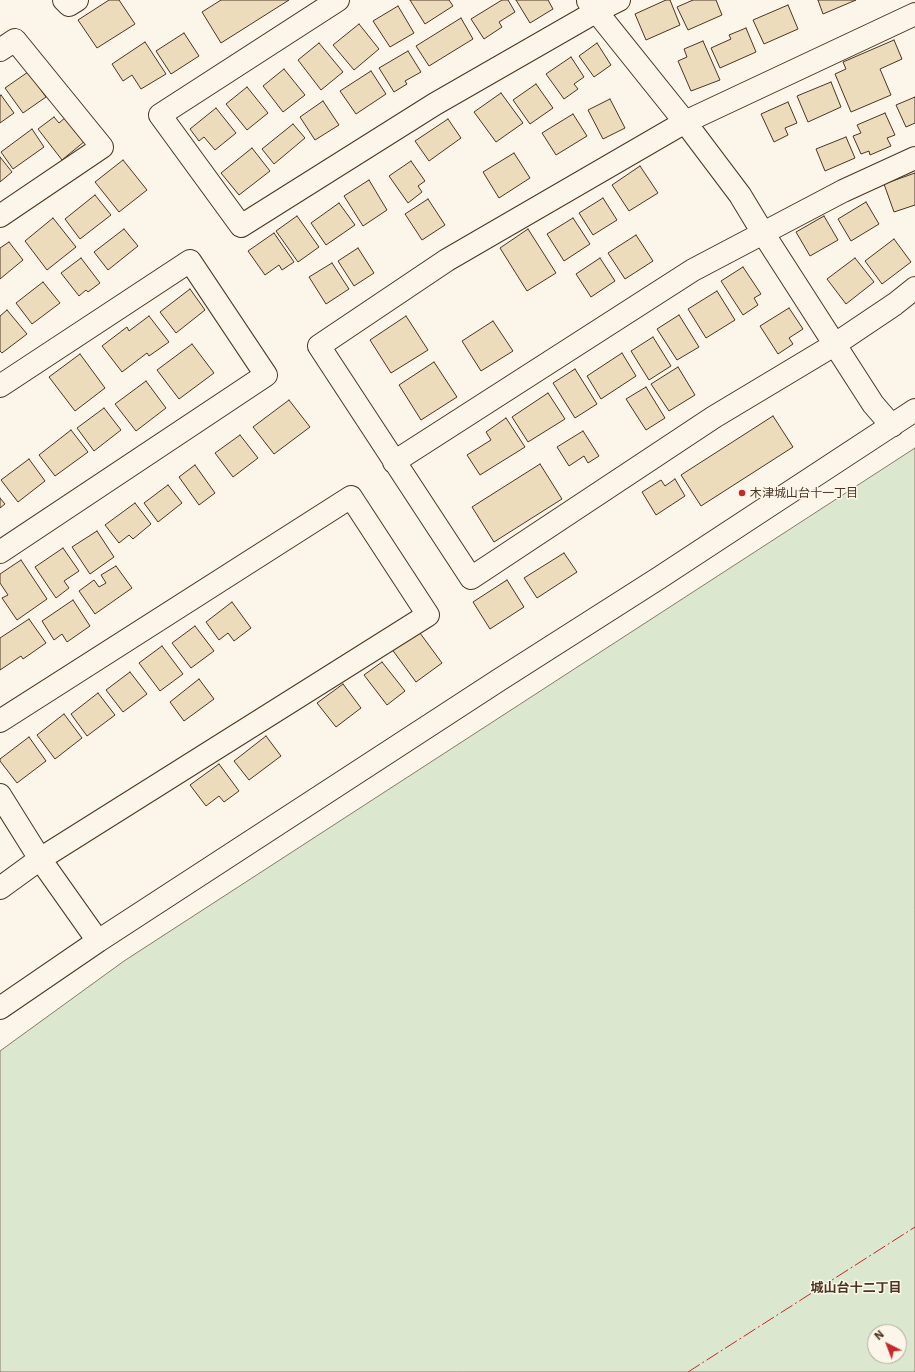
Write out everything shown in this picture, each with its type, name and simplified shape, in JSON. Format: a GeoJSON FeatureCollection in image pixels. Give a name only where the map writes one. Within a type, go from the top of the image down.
{"type":"FeatureCollection","features":[{"type":"Feature","properties":{"kind":"street"},"geometry":{"type":"LineString","coordinates":[[64,0],[69,5],[77,0]]}},
{"type":"Feature","properties":{"kind":"street"},"geometry":{"type":"LineString","coordinates":[[338,0],[160,115],[241,226],[591,6],[619,0]]}},
{"type":"Feature","properties":{"kind":"street"},"geometry":{"type":"LineString","coordinates":[[591,6],[686,122],[740,195],[834,345],[873,404],[892,426]]}},
{"type":"Feature","properties":{"kind":"street"},"geometry":{"type":"LineString","coordinates":[[915,14],[686,122],[447,260],[319,346],[471,578],[714,417],[834,345],[895,304],[915,288]]}},
{"type":"Feature","properties":{"kind":"street"},"geometry":{"type":"LineString","coordinates":[[0,50],[15,40],[102,147],[0,216]]}},
{"type":"Feature","properties":{"kind":"street"},"geometry":{"type":"LineString","coordinates":[[394,462],[693,270],[843,191],[915,158]]}},
{"type":"Feature","properties":{"kind":"street"},"geometry":{"type":"LineString","coordinates":[[0,386],[190,261],[266,374],[0,552]]}},
{"type":"Feature","properties":{"kind":"street"},"geometry":{"type":"LineString","coordinates":[[0,1008],[98,941],[499,680],[659,578],[915,410]]}},
{"type":"Feature","properties":{"kind":"street"},"geometry":{"type":"LineString","coordinates":[[0,721],[351,497],[428,615],[40,859],[0,888]]}},
{"type":"Feature","properties":{"kind":"street"},"geometry":{"type":"LineString","coordinates":[[0,795],[40,859],[98,941]]}},
{"type":"Feature","properties":{"kind":"green space"},"geometry":{"type":"Polygon","coordinates":[[[915,448],[915,1372],[0,1372],[0,1051],[124,961],[915,448]]]}},
{"type":"Feature","properties":{"kind":"building"},"geometry":{"type":"Polygon","coordinates":[[[109,0],[119,0],[135,24],[97,48],[78,20],[109,0]]]}},
{"type":"Feature","properties":{"kind":"building"},"geometry":{"type":"Polygon","coordinates":[[[221,0],[289,0],[221,43],[202,12],[221,0]]]}},
{"type":"Feature","properties":{"kind":"building"},"geometry":{"type":"Polygon","coordinates":[[[410,0],[449,0],[453,6],[425,24],[410,0]]]}},
{"type":"Feature","properties":{"kind":"building"},"geometry":{"type":"Polygon","coordinates":[[[502,0],[508,0],[515,12],[499,22],[502,27],[484,39],[471,19],[502,0]]]}},
{"type":"Feature","properties":{"kind":"building"},"geometry":{"type":"Polygon","coordinates":[[[516,0],[548,0],[553,9],[530,23],[516,0]]]}},
{"type":"Feature","properties":{"kind":"building"},"geometry":{"type":"Polygon","coordinates":[[[666,0],[670,0],[680,25],[646,40],[635,14],[666,0]]]}},
{"type":"Feature","properties":{"kind":"building"},"geometry":{"type":"Polygon","coordinates":[[[693,0],[716,0],[722,15],[688,30],[677,7],[693,0]]]}},
{"type":"Feature","properties":{"kind":"building"},"geometry":{"type":"Polygon","coordinates":[[[818,0],[856,0],[823,14],[818,0]]]}},
{"type":"Feature","properties":{"kind":"building"},"geometry":{"type":"Polygon","coordinates":[[[788,5],[798,29],[764,44],[753,20],[788,5]]]}},
{"type":"Feature","properties":{"kind":"building"},"geometry":{"type":"Polygon","coordinates":[[[398,6],[414,33],[390,47],[373,21],[398,6]]]}},
{"type":"Feature","properties":{"kind":"building"},"geometry":{"type":"Polygon","coordinates":[[[461,18],[473,39],[429,66],[416,46],[461,18]]]}},
{"type":"Feature","properties":{"kind":"building"},"geometry":{"type":"Polygon","coordinates":[[[359,24],[379,49],[354,70],[333,45],[359,24]]]}},
{"type":"Feature","properties":{"kind":"building"},"geometry":{"type":"Polygon","coordinates":[[[746,28],[756,52],[720,68],[711,48],[731,39],[729,35],[746,28]]]}},
{"type":"Feature","properties":{"kind":"building"},"geometry":{"type":"Polygon","coordinates":[[[184,33],[199,56],[171,74],[156,51],[184,33]]]}},
{"type":"Feature","properties":{"kind":"building"},"geometry":{"type":"Polygon","coordinates":[[[894,40],[902,59],[880,69],[891,95],[851,112],[835,74],[846,69],[843,62],[894,40]]]}},
{"type":"Feature","properties":{"kind":"building"},"geometry":{"type":"Polygon","coordinates":[[[703,41],[720,80],[691,91],[678,61],[687,57],[684,49],[703,41]]]}},
{"type":"Feature","properties":{"kind":"building"},"geometry":{"type":"Polygon","coordinates":[[[145,42],[166,74],[141,89],[132,75],[123,81],[112,64],[145,42]]]}},
{"type":"Feature","properties":{"kind":"building"},"geometry":{"type":"Polygon","coordinates":[[[319,43],[343,72],[321,90],[298,60],[319,43]]]}},
{"type":"Feature","properties":{"kind":"building"},"geometry":{"type":"Polygon","coordinates":[[[597,43],[611,65],[594,77],[579,56],[597,43]]]}},
{"type":"Feature","properties":{"kind":"building"},"geometry":{"type":"Polygon","coordinates":[[[408,51],[421,72],[405,81],[407,84],[394,92],[379,68],[408,51]]]}},
{"type":"Feature","properties":{"kind":"building"},"geometry":{"type":"Polygon","coordinates":[[[571,57],[584,77],[574,84],[578,89],[564,99],[546,74],[571,57]]]}},
{"type":"Feature","properties":{"kind":"building"},"geometry":{"type":"Polygon","coordinates":[[[284,69],[305,95],[283,112],[263,86],[284,69]]]}},
{"type":"Feature","properties":{"kind":"building"},"geometry":{"type":"Polygon","coordinates":[[[371,71],[386,94],[356,114],[340,91],[371,71]]]}},
{"type":"Feature","properties":{"kind":"building"},"geometry":{"type":"Polygon","coordinates":[[[28,72],[46,97],[23,113],[5,88],[28,72]]]}},
{"type":"Feature","properties":{"kind":"building"},"geometry":{"type":"Polygon","coordinates":[[[831,82],[841,107],[808,122],[797,96],[831,82]]]}},
{"type":"Feature","properties":{"kind":"building"},"geometry":{"type":"Polygon","coordinates":[[[536,84],[553,108],[530,124],[513,100],[536,84]]]}},
{"type":"Feature","properties":{"kind":"building"},"geometry":{"type":"Polygon","coordinates":[[[247,87],[268,113],[247,130],[226,104],[247,87]]]}},
{"type":"Feature","properties":{"kind":"building"},"geometry":{"type":"Polygon","coordinates":[[[501,93],[523,123],[496,142],[474,112],[501,93]]]}},
{"type":"Feature","properties":{"kind":"building"},"geometry":{"type":"Polygon","coordinates":[[[1,95],[14,113],[0,123],[0,96],[1,95]]]}},
{"type":"Feature","properties":{"kind":"building"},"geometry":{"type":"Polygon","coordinates":[[[915,97],[915,123],[906,127],[896,105],[915,97]]]}},
{"type":"Feature","properties":{"kind":"building"},"geometry":{"type":"Polygon","coordinates":[[[610,99],[625,128],[603,139],[588,110],[610,99]]]}},
{"type":"Feature","properties":{"kind":"building"},"geometry":{"type":"Polygon","coordinates":[[[323,101],[339,125],[315,140],[300,117],[323,101]]]}},
{"type":"Feature","properties":{"kind":"building"},"geometry":{"type":"Polygon","coordinates":[[[788,102],[797,123],[785,128],[788,135],[774,142],[761,114],[788,102]]]}},
{"type":"Feature","properties":{"kind":"building"},"geometry":{"type":"Polygon","coordinates":[[[216,108],[236,133],[215,150],[204,137],[199,141],[190,129],[216,108]]]}},
{"type":"Feature","properties":{"kind":"building"},"geometry":{"type":"Polygon","coordinates":[[[885,113],[895,135],[887,138],[891,146],[870,155],[869,151],[861,154],[853,136],[861,133],[857,125],[885,113]]]}},
{"type":"Feature","properties":{"kind":"building"},"geometry":{"type":"Polygon","coordinates":[[[573,114],[587,136],[556,155],[542,133],[573,114]]]}},
{"type":"Feature","properties":{"kind":"building"},"geometry":{"type":"Polygon","coordinates":[[[54,117],[59,123],[66,117],[85,141],[62,160],[38,129],[54,117]]]}},
{"type":"Feature","properties":{"kind":"building"},"geometry":{"type":"Polygon","coordinates":[[[448,119],[461,138],[429,161],[415,141],[448,119]]]}},
{"type":"Feature","properties":{"kind":"building"},"geometry":{"type":"Polygon","coordinates":[[[293,124],[305,138],[274,164],[262,149],[293,124]]]}},
{"type":"Feature","properties":{"kind":"building"},"geometry":{"type":"Polygon","coordinates":[[[32,129],[44,147],[13,169],[1,152],[32,129]]]}},
{"type":"Feature","properties":{"kind":"building"},"geometry":{"type":"Polygon","coordinates":[[[846,137],[855,158],[825,171],[816,149],[846,137]]]}},
{"type":"Feature","properties":{"kind":"building"},"geometry":{"type":"Polygon","coordinates":[[[252,148],[270,171],[239,195],[221,173],[252,148]]]}},
{"type":"Feature","properties":{"kind":"building"},"geometry":{"type":"Polygon","coordinates":[[[514,153],[530,178],[499,198],[483,172],[514,153]]]}},
{"type":"Feature","properties":{"kind":"building"},"geometry":{"type":"Polygon","coordinates":[[[0,157],[12,172],[0,182],[0,157]]]}},
{"type":"Feature","properties":{"kind":"building"},"geometry":{"type":"Polygon","coordinates":[[[123,160],[147,190],[119,212],[95,182],[123,160]]]}},
{"type":"Feature","properties":{"kind":"building"},"geometry":{"type":"Polygon","coordinates":[[[411,161],[425,181],[418,186],[422,192],[408,203],[389,176],[411,161]]]}},
{"type":"Feature","properties":{"kind":"building"},"geometry":{"type":"Polygon","coordinates":[[[640,166],[658,193],[629,211],[612,185],[640,166]]]}},
{"type":"Feature","properties":{"kind":"building"},"geometry":{"type":"Polygon","coordinates":[[[915,173],[915,205],[894,212],[884,184],[915,173]]]}},
{"type":"Feature","properties":{"kind":"building"},"geometry":{"type":"Polygon","coordinates":[[[369,180],[387,210],[363,226],[344,196],[369,180]]]}},
{"type":"Feature","properties":{"kind":"building"},"geometry":{"type":"Polygon","coordinates":[[[95,195],[111,215],[80,239],[65,219],[95,195]]]}},
{"type":"Feature","properties":{"kind":"building"},"geometry":{"type":"Polygon","coordinates":[[[603,198],[617,220],[593,235],[579,213],[603,198]]]}},
{"type":"Feature","properties":{"kind":"building"},"geometry":{"type":"Polygon","coordinates":[[[428,199],[445,225],[422,240],[405,214],[428,199]]]}},
{"type":"Feature","properties":{"kind":"building"},"geometry":{"type":"Polygon","coordinates":[[[866,202],[879,224],[851,241],[838,219],[866,202]]]}},
{"type":"Feature","properties":{"kind":"building"},"geometry":{"type":"Polygon","coordinates":[[[339,203],[355,225],[326,245],[311,223],[339,203]]]}},
{"type":"Feature","properties":{"kind":"building"},"geometry":{"type":"Polygon","coordinates":[[[297,216],[319,247],[298,262],[276,231],[297,216]]]}},
{"type":"Feature","properties":{"kind":"building"},"geometry":{"type":"Polygon","coordinates":[[[824,216],[838,240],[810,256],[796,232],[824,216]]]}},
{"type":"Feature","properties":{"kind":"building"},"geometry":{"type":"Polygon","coordinates":[[[53,218],[76,247],[47,270],[25,241],[53,218]]]}},
{"type":"Feature","properties":{"kind":"building"},"geometry":{"type":"Polygon","coordinates":[[[573,218],[590,244],[564,261],[547,234],[573,218]]]}},
{"type":"Feature","properties":{"kind":"building"},"geometry":{"type":"Polygon","coordinates":[[[124,229],[138,246],[108,270],[94,252],[124,229]]]}},
{"type":"Feature","properties":{"kind":"building"},"geometry":{"type":"Polygon","coordinates":[[[528,229],[556,273],[527,291],[500,248],[528,229]]]}},
{"type":"Feature","properties":{"kind":"building"},"geometry":{"type":"Polygon","coordinates":[[[274,233],[294,262],[282,270],[279,265],[265,275],[248,251],[274,233]]]}},
{"type":"Feature","properties":{"kind":"building"},"geometry":{"type":"Polygon","coordinates":[[[636,235],[653,261],[625,279],[608,253],[636,235]]]}},
{"type":"Feature","properties":{"kind":"building"},"geometry":{"type":"Polygon","coordinates":[[[894,239],[911,262],[882,284],[865,261],[894,239]]]}},
{"type":"Feature","properties":{"kind":"building"},"geometry":{"type":"Polygon","coordinates":[[[9,242],[23,260],[0,279],[0,248],[9,242]]]}},
{"type":"Feature","properties":{"kind":"building"},"geometry":{"type":"Polygon","coordinates":[[[358,248],[374,273],[354,286],[338,261],[358,248]]]}},
{"type":"Feature","properties":{"kind":"building"},"geometry":{"type":"Polygon","coordinates":[[[81,258],[100,283],[88,292],[86,290],[79,296],[61,273],[81,258]]]}},
{"type":"Feature","properties":{"kind":"building"},"geometry":{"type":"Polygon","coordinates":[[[600,258],[615,281],[591,297],[576,274],[600,258]]]}},
{"type":"Feature","properties":{"kind":"building"},"geometry":{"type":"Polygon","coordinates":[[[855,258],[874,282],[846,304],[827,279],[855,258]]]}},
{"type":"Feature","properties":{"kind":"building"},"geometry":{"type":"Polygon","coordinates":[[[332,263],[349,289],[326,304],[309,277],[332,263]]]}},
{"type":"Feature","properties":{"kind":"building"},"geometry":{"type":"Polygon","coordinates":[[[743,267],[761,294],[754,298],[758,305],[743,315],[721,281],[743,267]]]}},
{"type":"Feature","properties":{"kind":"building"},"geometry":{"type":"Polygon","coordinates":[[[43,282],[60,303],[32,324],[16,303],[43,282]]]}},
{"type":"Feature","properties":{"kind":"building"},"geometry":{"type":"Polygon","coordinates":[[[190,289],[205,310],[176,333],[160,312],[190,289]]]}},
{"type":"Feature","properties":{"kind":"building"},"geometry":{"type":"Polygon","coordinates":[[[717,291],[735,320],[706,338],[688,309],[717,291]]]}},
{"type":"Feature","properties":{"kind":"building"},"geometry":{"type":"Polygon","coordinates":[[[789,308],[803,329],[789,338],[793,344],[778,354],[760,326],[789,308]]]}},
{"type":"Feature","properties":{"kind":"building"},"geometry":{"type":"Polygon","coordinates":[[[7,310],[27,334],[2,353],[0,351],[0,316],[7,310]]]}},
{"type":"Feature","properties":{"kind":"building"},"geometry":{"type":"Polygon","coordinates":[[[679,315],[699,347],[677,360],[657,329],[679,315]]]}},
{"type":"Feature","properties":{"kind":"building"},"geometry":{"type":"Polygon","coordinates":[[[149,316],[169,342],[149,356],[147,353],[122,372],[102,346],[127,327],[129,331],[149,316]]]}},
{"type":"Feature","properties":{"kind":"building"},"geometry":{"type":"Polygon","coordinates":[[[406,316],[428,350],[391,373],[370,340],[406,316]]]}},
{"type":"Feature","properties":{"kind":"building"},"geometry":{"type":"Polygon","coordinates":[[[493,321],[513,351],[481,371],[462,341],[493,321]]]}},
{"type":"Feature","properties":{"kind":"building"},"geometry":{"type":"Polygon","coordinates":[[[653,337],[671,366],[649,380],[631,351],[653,337]]]}},
{"type":"Feature","properties":{"kind":"building"},"geometry":{"type":"Polygon","coordinates":[[[192,344],[214,373],[179,399],[157,370],[192,344]]]}},
{"type":"Feature","properties":{"kind":"building"},"geometry":{"type":"Polygon","coordinates":[[[622,353],[636,376],[601,399],[587,376],[622,353]]]}},
{"type":"Feature","properties":{"kind":"building"},"geometry":{"type":"Polygon","coordinates":[[[80,354],[105,388],[75,411],[49,377],[80,354]]]}},
{"type":"Feature","properties":{"kind":"building"},"geometry":{"type":"Polygon","coordinates":[[[434,362],[457,397],[421,420],[399,385],[434,362]]]}},
{"type":"Feature","properties":{"kind":"building"},"geometry":{"type":"Polygon","coordinates":[[[678,367],[695,395],[669,411],[651,384],[678,367]]]}},
{"type":"Feature","properties":{"kind":"building"},"geometry":{"type":"Polygon","coordinates":[[[575,369],[597,404],[575,418],[553,383],[575,369]]]}},
{"type":"Feature","properties":{"kind":"building"},"geometry":{"type":"Polygon","coordinates":[[[146,381],[166,408],[136,431],[115,404],[146,381]]]}},
{"type":"Feature","properties":{"kind":"building"},"geometry":{"type":"Polygon","coordinates":[[[646,387],[665,418],[646,430],[626,399],[646,387]]]}},
{"type":"Feature","properties":{"kind":"building"},"geometry":{"type":"Polygon","coordinates":[[[548,393],[565,419],[528,442],[512,417],[548,393]]]}},
{"type":"Feature","properties":{"kind":"building"},"geometry":{"type":"Polygon","coordinates":[[[289,400],[310,427],[274,454],[253,427],[289,400]]]}},
{"type":"Feature","properties":{"kind":"building"},"geometry":{"type":"Polygon","coordinates":[[[104,408],[121,430],[94,451],[77,428],[104,408]]]}},
{"type":"Feature","properties":{"kind":"building"},"geometry":{"type":"Polygon","coordinates":[[[773,416],[793,447],[701,506],[681,475],[773,416]]]}},
{"type":"Feature","properties":{"kind":"building"},"geometry":{"type":"Polygon","coordinates":[[[506,418],[525,447],[480,475],[467,455],[491,440],[486,432],[506,418]]]}},
{"type":"Feature","properties":{"kind":"building"},"geometry":{"type":"Polygon","coordinates":[[[71,430],[88,452],[55,476],[39,455],[71,430]]]}},
{"type":"Feature","properties":{"kind":"building"},"geometry":{"type":"Polygon","coordinates":[[[583,431],[599,456],[588,463],[584,456],[569,466],[557,447],[583,431]]]}},
{"type":"Feature","properties":{"kind":"building"},"geometry":{"type":"Polygon","coordinates":[[[240,435],[258,458],[233,477],[215,453],[240,435]]]}},
{"type":"Feature","properties":{"kind":"building"},"geometry":{"type":"Polygon","coordinates":[[[29,459],[45,481],[18,502],[1,480],[29,459]]]}},
{"type":"Feature","properties":{"kind":"building"},"geometry":{"type":"Polygon","coordinates":[[[540,464],[562,499],[494,542],[472,507],[540,464]]]}},
{"type":"Feature","properties":{"kind":"building"},"geometry":{"type":"Polygon","coordinates":[[[195,465],[215,493],[199,505],[179,477],[195,465]]]}},
{"type":"Feature","properties":{"kind":"building"},"geometry":{"type":"Polygon","coordinates":[[[675,479],[685,496],[656,515],[642,492],[661,480],[665,486],[675,479]]]}},
{"type":"Feature","properties":{"kind":"building"},"geometry":{"type":"Polygon","coordinates":[[[168,485],[182,503],[158,522],[144,503],[168,485]]]}},
{"type":"Feature","properties":{"kind":"building"},"geometry":{"type":"Polygon","coordinates":[[[0,498],[5,504],[0,508],[0,498]]]}},
{"type":"Feature","properties":{"kind":"building"},"geometry":{"type":"Polygon","coordinates":[[[135,503],[151,524],[133,539],[129,535],[119,543],[105,525],[135,503]]]}},
{"type":"Feature","properties":{"kind":"building"},"geometry":{"type":"Polygon","coordinates":[[[97,531],[114,557],[90,574],[72,547],[97,531]]]}},
{"type":"Feature","properties":{"kind":"building"},"geometry":{"type":"Polygon","coordinates":[[[63,548],[79,571],[64,581],[69,588],[56,598],[35,567],[63,548]]]}},
{"type":"Feature","properties":{"kind":"building"},"geometry":{"type":"Polygon","coordinates":[[[564,553],[577,572],[537,598],[524,578],[564,553]]]}},
{"type":"Feature","properties":{"kind":"building"},"geometry":{"type":"Polygon","coordinates":[[[21,560],[47,599],[17,620],[2,598],[8,595],[0,583],[0,574],[21,560]]]}},
{"type":"Feature","properties":{"kind":"building"},"geometry":{"type":"Polygon","coordinates":[[[116,566],[132,588],[95,614],[79,591],[94,580],[99,587],[106,583],[101,575],[116,566]]]}},
{"type":"Feature","properties":{"kind":"building"},"geometry":{"type":"Polygon","coordinates":[[[507,580],[524,607],[490,629],[473,602],[507,580]]]}},
{"type":"Feature","properties":{"kind":"building"},"geometry":{"type":"Polygon","coordinates":[[[73,600],[90,626],[67,642],[62,634],[54,640],[42,621],[73,600]]]}},
{"type":"Feature","properties":{"kind":"building"},"geometry":{"type":"Polygon","coordinates":[[[232,602],[251,628],[234,641],[228,633],[219,640],[206,622],[232,602]]]}},
{"type":"Feature","properties":{"kind":"building"},"geometry":{"type":"Polygon","coordinates":[[[29,619],[46,643],[23,659],[21,656],[0,670],[0,638],[29,619]]]}},
{"type":"Feature","properties":{"kind":"building"},"geometry":{"type":"Polygon","coordinates":[[[195,626],[214,651],[191,668],[172,643],[195,626]]]}},
{"type":"Feature","properties":{"kind":"building"},"geometry":{"type":"Polygon","coordinates":[[[417,629],[442,663],[416,682],[391,648],[417,629]]]}},
{"type":"Feature","properties":{"kind":"building"},"geometry":{"type":"Polygon","coordinates":[[[162,646],[183,674],[160,691],[139,663],[162,646]]]}},
{"type":"Feature","properties":{"kind":"building"},"geometry":{"type":"Polygon","coordinates":[[[382,662],[405,691],[387,705],[364,675],[382,662]]]}},
{"type":"Feature","properties":{"kind":"building"},"geometry":{"type":"Polygon","coordinates":[[[130,672],[147,694],[123,712],[106,690],[130,672]]]}},
{"type":"Feature","properties":{"kind":"building"},"geometry":{"type":"Polygon","coordinates":[[[199,679],[214,699],[184,721],[170,702],[199,679]]]}},
{"type":"Feature","properties":{"kind":"building"},"geometry":{"type":"Polygon","coordinates":[[[343,684],[361,708],[336,727],[317,703],[343,684]]]}},
{"type":"Feature","properties":{"kind":"building"},"geometry":{"type":"Polygon","coordinates":[[[98,693],[115,715],[87,736],[71,714],[98,693]]]}},
{"type":"Feature","properties":{"kind":"building"},"geometry":{"type":"Polygon","coordinates":[[[64,714],[82,738],[55,759],[37,735],[64,714]]]}},
{"type":"Feature","properties":{"kind":"building"},"geometry":{"type":"Polygon","coordinates":[[[266,736],[281,756],[249,780],[234,761],[266,736]]]}},
{"type":"Feature","properties":{"kind":"building"},"geometry":{"type":"Polygon","coordinates":[[[29,737],[46,761],[17,783],[0,759],[29,737]]]}},
{"type":"Feature","properties":{"kind":"building"},"geometry":{"type":"Polygon","coordinates":[[[219,764],[239,791],[224,802],[219,796],[206,806],[190,785],[219,764]]]}},
{"type":"Feature","properties":{"kind":"power"},"geometry":{"type":"LineString","coordinates":[[688,1372],[915,1227]]}},
{"type":"Feature","properties":{"kind":"place","name":"木津城山台十一丁目"},"geometry":{"type":"Point","coordinates":[742,493]}},
{"type":"Feature","properties":{"kind":"district","name":"城山台十二丁目"},"geometry":{"type":"Point","coordinates":[856,1288]}}]}
